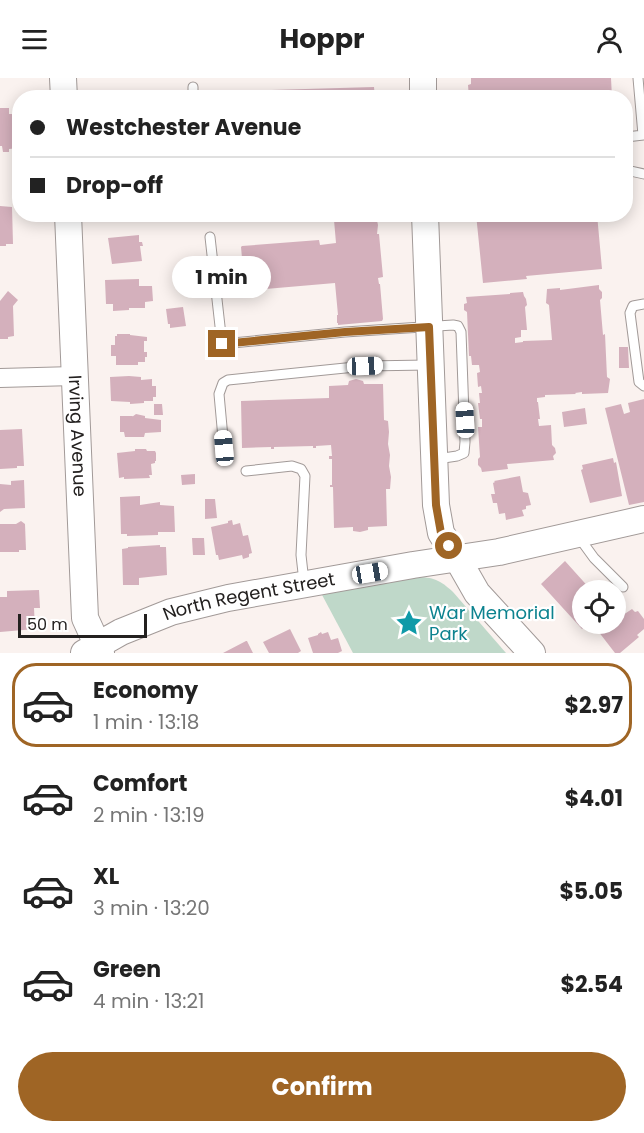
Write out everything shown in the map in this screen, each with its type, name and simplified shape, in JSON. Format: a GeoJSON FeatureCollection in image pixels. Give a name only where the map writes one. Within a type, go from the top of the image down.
{"type":"FeatureCollection","features":[{"type":"Feature","properties":{"kind":"street","name":"Irving Avenue"},"geometry":{"type":"LineString","coordinates":[[68,222],[85,618],[94,650]]}},
{"type":"Feature","properties":{"kind":"street"},"geometry":{"type":"LineString","coordinates":[[425,222],[436,505],[441,533],[477,593],[532,653]]}},
{"type":"Feature","properties":{"kind":"street"},"geometry":{"type":"LineString","coordinates":[[0,378],[74,376]]}},
{"type":"Feature","properties":{"kind":"street","name":"North Regent Street"},"geometry":{"type":"LineString","coordinates":[[94,650],[121,632],[171,612],[228,598],[499,552],[644,519]]}},
{"type":"Feature","properties":{"kind":"lane"},"geometry":{"type":"LineString","coordinates":[[638,78],[644,135]]}},
{"type":"Feature","properties":{"kind":"lane"},"geometry":{"type":"LineString","coordinates":[[210,237],[222,344],[345,332],[458,326],[461,332],[464,453],[434,460]]}},
{"type":"Feature","properties":{"kind":"lane"},"geometry":{"type":"LineString","coordinates":[[644,304],[633,306],[630,313],[639,382],[644,386]]}},
{"type":"Feature","properties":{"kind":"lane"},"geometry":{"type":"LineString","coordinates":[[224,448],[219,394],[223,383],[228,380],[365,366],[430,365]]}},
{"type":"Feature","properties":{"kind":"lane"},"geometry":{"type":"LineString","coordinates":[[246,471],[292,466],[301,470],[305,476],[301,555],[305,584]]}},
{"type":"Feature","properties":{"kind":"lane"},"geometry":{"type":"LineString","coordinates":[[576,534],[594,558],[616,580]]}},
{"type":"Feature","properties":{"kind":"green space","name":"War Memorial Park"},"geometry":{"type":"Polygon","coordinates":[[[416,577],[436,580],[453,592],[506,653],[353,653],[321,593],[416,577]]]}},
{"type":"Feature","properties":{"kind":"building"},"geometry":{"type":"Polygon","coordinates":[[[471,78],[611,78],[612,90],[468,90],[468,85],[471,84],[471,78]]]}},
{"type":"Feature","properties":{"kind":"building"},"geometry":{"type":"Polygon","coordinates":[[[374,87],[374,90],[268,90],[374,87]]]}},
{"type":"Feature","properties":{"kind":"building"},"geometry":{"type":"Polygon","coordinates":[[[0,108],[9,108],[9,114],[12,114],[12,149],[9,149],[9,152],[3,152],[0,146],[0,108]]]}},
{"type":"Feature","properties":{"kind":"building"},"geometry":{"type":"Polygon","coordinates":[[[0,206],[12,207],[13,244],[0,246],[0,206]]]}},
{"type":"Feature","properties":{"kind":"building"},"geometry":{"type":"Polygon","coordinates":[[[334,222],[377,222],[383,277],[378,278],[382,321],[338,325],[335,283],[245,291],[242,246],[319,240],[320,245],[336,243],[334,222]]]}},
{"type":"Feature","properties":{"kind":"building"},"geometry":{"type":"Polygon","coordinates":[[[477,222],[598,222],[602,269],[526,276],[527,279],[483,283],[477,222]]]}},
{"type":"Feature","properties":{"kind":"building"},"geometry":{"type":"Polygon","coordinates":[[[139,235],[139,242],[142,242],[143,246],[140,246],[142,261],[112,264],[108,238],[139,235]]]}},
{"type":"Feature","properties":{"kind":"building"},"geometry":{"type":"Polygon","coordinates":[[[139,279],[139,286],[152,286],[153,301],[145,302],[145,308],[113,311],[113,304],[106,304],[105,280],[139,279]]]}},
{"type":"Feature","properties":{"kind":"building"},"geometry":{"type":"Polygon","coordinates":[[[599,285],[602,292],[600,300],[603,335],[605,334],[607,377],[610,379],[608,393],[582,394],[582,392],[545,395],[545,397],[537,398],[539,426],[551,425],[552,445],[556,453],[553,456],[554,460],[507,464],[508,469],[482,472],[478,465],[480,457],[478,427],[482,427],[482,419],[480,419],[478,403],[480,403],[479,393],[482,393],[481,386],[478,387],[479,365],[472,365],[471,356],[469,356],[467,312],[464,310],[464,304],[467,303],[466,297],[523,292],[527,305],[525,307],[527,330],[521,330],[521,337],[515,338],[515,343],[552,340],[549,305],[546,303],[547,289],[560,288],[560,290],[599,285]]]}},
{"type":"Feature","properties":{"kind":"building"},"geometry":{"type":"Polygon","coordinates":[[[8,291],[18,300],[13,306],[14,336],[0,339],[0,301],[8,291]]]}},
{"type":"Feature","properties":{"kind":"building"},"geometry":{"type":"Polygon","coordinates":[[[183,307],[186,326],[170,328],[166,309],[183,307]]]}},
{"type":"Feature","properties":{"kind":"building"},"geometry":{"type":"Polygon","coordinates":[[[117,334],[147,337],[147,341],[144,341],[144,352],[147,352],[145,362],[138,362],[138,365],[116,365],[116,356],[111,356],[111,345],[115,345],[117,334]]]}},
{"type":"Feature","properties":{"kind":"building"},"geometry":{"type":"Polygon","coordinates":[[[619,347],[628,347],[629,368],[619,368],[619,347]]]}},
{"type":"Feature","properties":{"kind":"building"},"geometry":{"type":"Polygon","coordinates":[[[110,377],[141,377],[141,380],[152,379],[152,386],[156,386],[156,397],[153,397],[153,401],[130,404],[130,402],[111,401],[110,377]]]}},
{"type":"Feature","properties":{"kind":"building"},"geometry":{"type":"Polygon","coordinates":[[[356,379],[363,381],[364,384],[383,384],[384,420],[388,421],[391,477],[390,489],[386,489],[387,526],[368,527],[368,530],[360,532],[353,531],[353,527],[334,528],[333,487],[330,487],[332,485],[332,459],[329,459],[329,456],[332,456],[331,445],[316,446],[316,448],[313,446],[274,447],[274,449],[271,447],[242,448],[241,401],[329,398],[329,386],[348,385],[349,381],[356,379]]]}},
{"type":"Feature","properties":{"kind":"building"},"geometry":{"type":"Polygon","coordinates":[[[644,399],[644,502],[629,505],[605,408],[621,404],[624,414],[630,412],[628,403],[644,399]]]}},
{"type":"Feature","properties":{"kind":"building"},"geometry":{"type":"Polygon","coordinates":[[[154,404],[162,404],[163,415],[154,415],[154,404]]]}},
{"type":"Feature","properties":{"kind":"building"},"geometry":{"type":"Polygon","coordinates":[[[585,408],[587,424],[564,427],[562,412],[585,408]]]}},
{"type":"Feature","properties":{"kind":"building"},"geometry":{"type":"Polygon","coordinates":[[[136,414],[161,420],[161,432],[145,433],[144,437],[125,437],[124,432],[120,432],[120,416],[132,417],[136,414]]]}},
{"type":"Feature","properties":{"kind":"building"},"geometry":{"type":"Polygon","coordinates":[[[22,429],[24,466],[0,469],[0,430],[22,429]]]}},
{"type":"Feature","properties":{"kind":"building"},"geometry":{"type":"Polygon","coordinates":[[[135,449],[155,451],[156,461],[151,464],[152,475],[149,475],[150,478],[119,478],[117,453],[135,451],[135,449]]]}},
{"type":"Feature","properties":{"kind":"building"},"geometry":{"type":"Polygon","coordinates":[[[613,458],[614,463],[616,462],[622,496],[590,503],[581,470],[582,465],[613,458]]]}},
{"type":"Feature","properties":{"kind":"building"},"geometry":{"type":"Polygon","coordinates":[[[195,474],[195,484],[182,485],[181,475],[195,474]]]}},
{"type":"Feature","properties":{"kind":"building"},"geometry":{"type":"Polygon","coordinates":[[[520,476],[523,492],[528,493],[531,505],[522,510],[524,516],[506,520],[505,513],[499,514],[497,503],[493,503],[491,494],[495,494],[493,483],[520,476]]]}},
{"type":"Feature","properties":{"kind":"building"},"geometry":{"type":"Polygon","coordinates":[[[24,480],[25,508],[4,509],[0,512],[0,484],[11,485],[11,481],[24,480]]]}},
{"type":"Feature","properties":{"kind":"building"},"geometry":{"type":"Polygon","coordinates":[[[140,496],[140,505],[160,502],[160,505],[174,506],[175,532],[158,532],[158,535],[127,536],[127,534],[121,534],[120,497],[140,496]]]}},
{"type":"Feature","properties":{"kind":"building"},"geometry":{"type":"Polygon","coordinates":[[[205,499],[215,499],[217,518],[205,519],[205,499]]]}},
{"type":"Feature","properties":{"kind":"building"},"geometry":{"type":"Polygon","coordinates":[[[232,520],[233,525],[240,523],[243,536],[248,535],[252,553],[243,559],[242,555],[219,560],[211,527],[232,520]]]}},
{"type":"Feature","properties":{"kind":"building"},"geometry":{"type":"Polygon","coordinates":[[[21,521],[25,524],[26,550],[0,552],[0,524],[16,524],[21,521]]]}},
{"type":"Feature","properties":{"kind":"building"},"geometry":{"type":"Polygon","coordinates":[[[192,538],[204,538],[205,555],[193,555],[192,538]]]}},
{"type":"Feature","properties":{"kind":"building"},"geometry":{"type":"Polygon","coordinates":[[[160,545],[160,547],[166,547],[167,575],[139,578],[139,585],[123,585],[122,549],[160,545]]]}},
{"type":"Feature","properties":{"kind":"building"},"geometry":{"type":"Polygon","coordinates":[[[565,561],[582,580],[572,580],[572,618],[541,584],[565,561]]]}},
{"type":"Feature","properties":{"kind":"building"},"geometry":{"type":"Polygon","coordinates":[[[39,590],[40,608],[34,608],[35,629],[0,632],[0,597],[7,597],[7,591],[39,590]]]}},
{"type":"Feature","properties":{"kind":"building"},"geometry":{"type":"Polygon","coordinates":[[[632,609],[635,612],[638,611],[644,619],[644,629],[637,635],[639,637],[620,653],[615,653],[600,634],[626,634],[626,613],[632,609]]]}},
{"type":"Feature","properties":{"kind":"building"},"geometry":{"type":"Polygon","coordinates":[[[290,629],[301,651],[298,653],[269,653],[263,642],[290,629]]]}},
{"type":"Feature","properties":{"kind":"building"},"geometry":{"type":"Polygon","coordinates":[[[321,632],[322,634],[328,632],[331,640],[338,638],[342,651],[313,653],[308,638],[321,632]]]}},
{"type":"Feature","properties":{"kind":"building"},"geometry":{"type":"Polygon","coordinates":[[[246,641],[253,653],[223,653],[246,641]]]}},
{"type":"Feature","properties":{"kind":"place","name":"War Memorial Park"},"geometry":{"type":"Point","coordinates":[409,623]}},
{"type":"Feature","properties":{"kind":"route"},"geometry":{"type":"LineString","coordinates":[[222,344],[345,332],[429,327],[436,505],[441,533],[449,546]]}}]}
